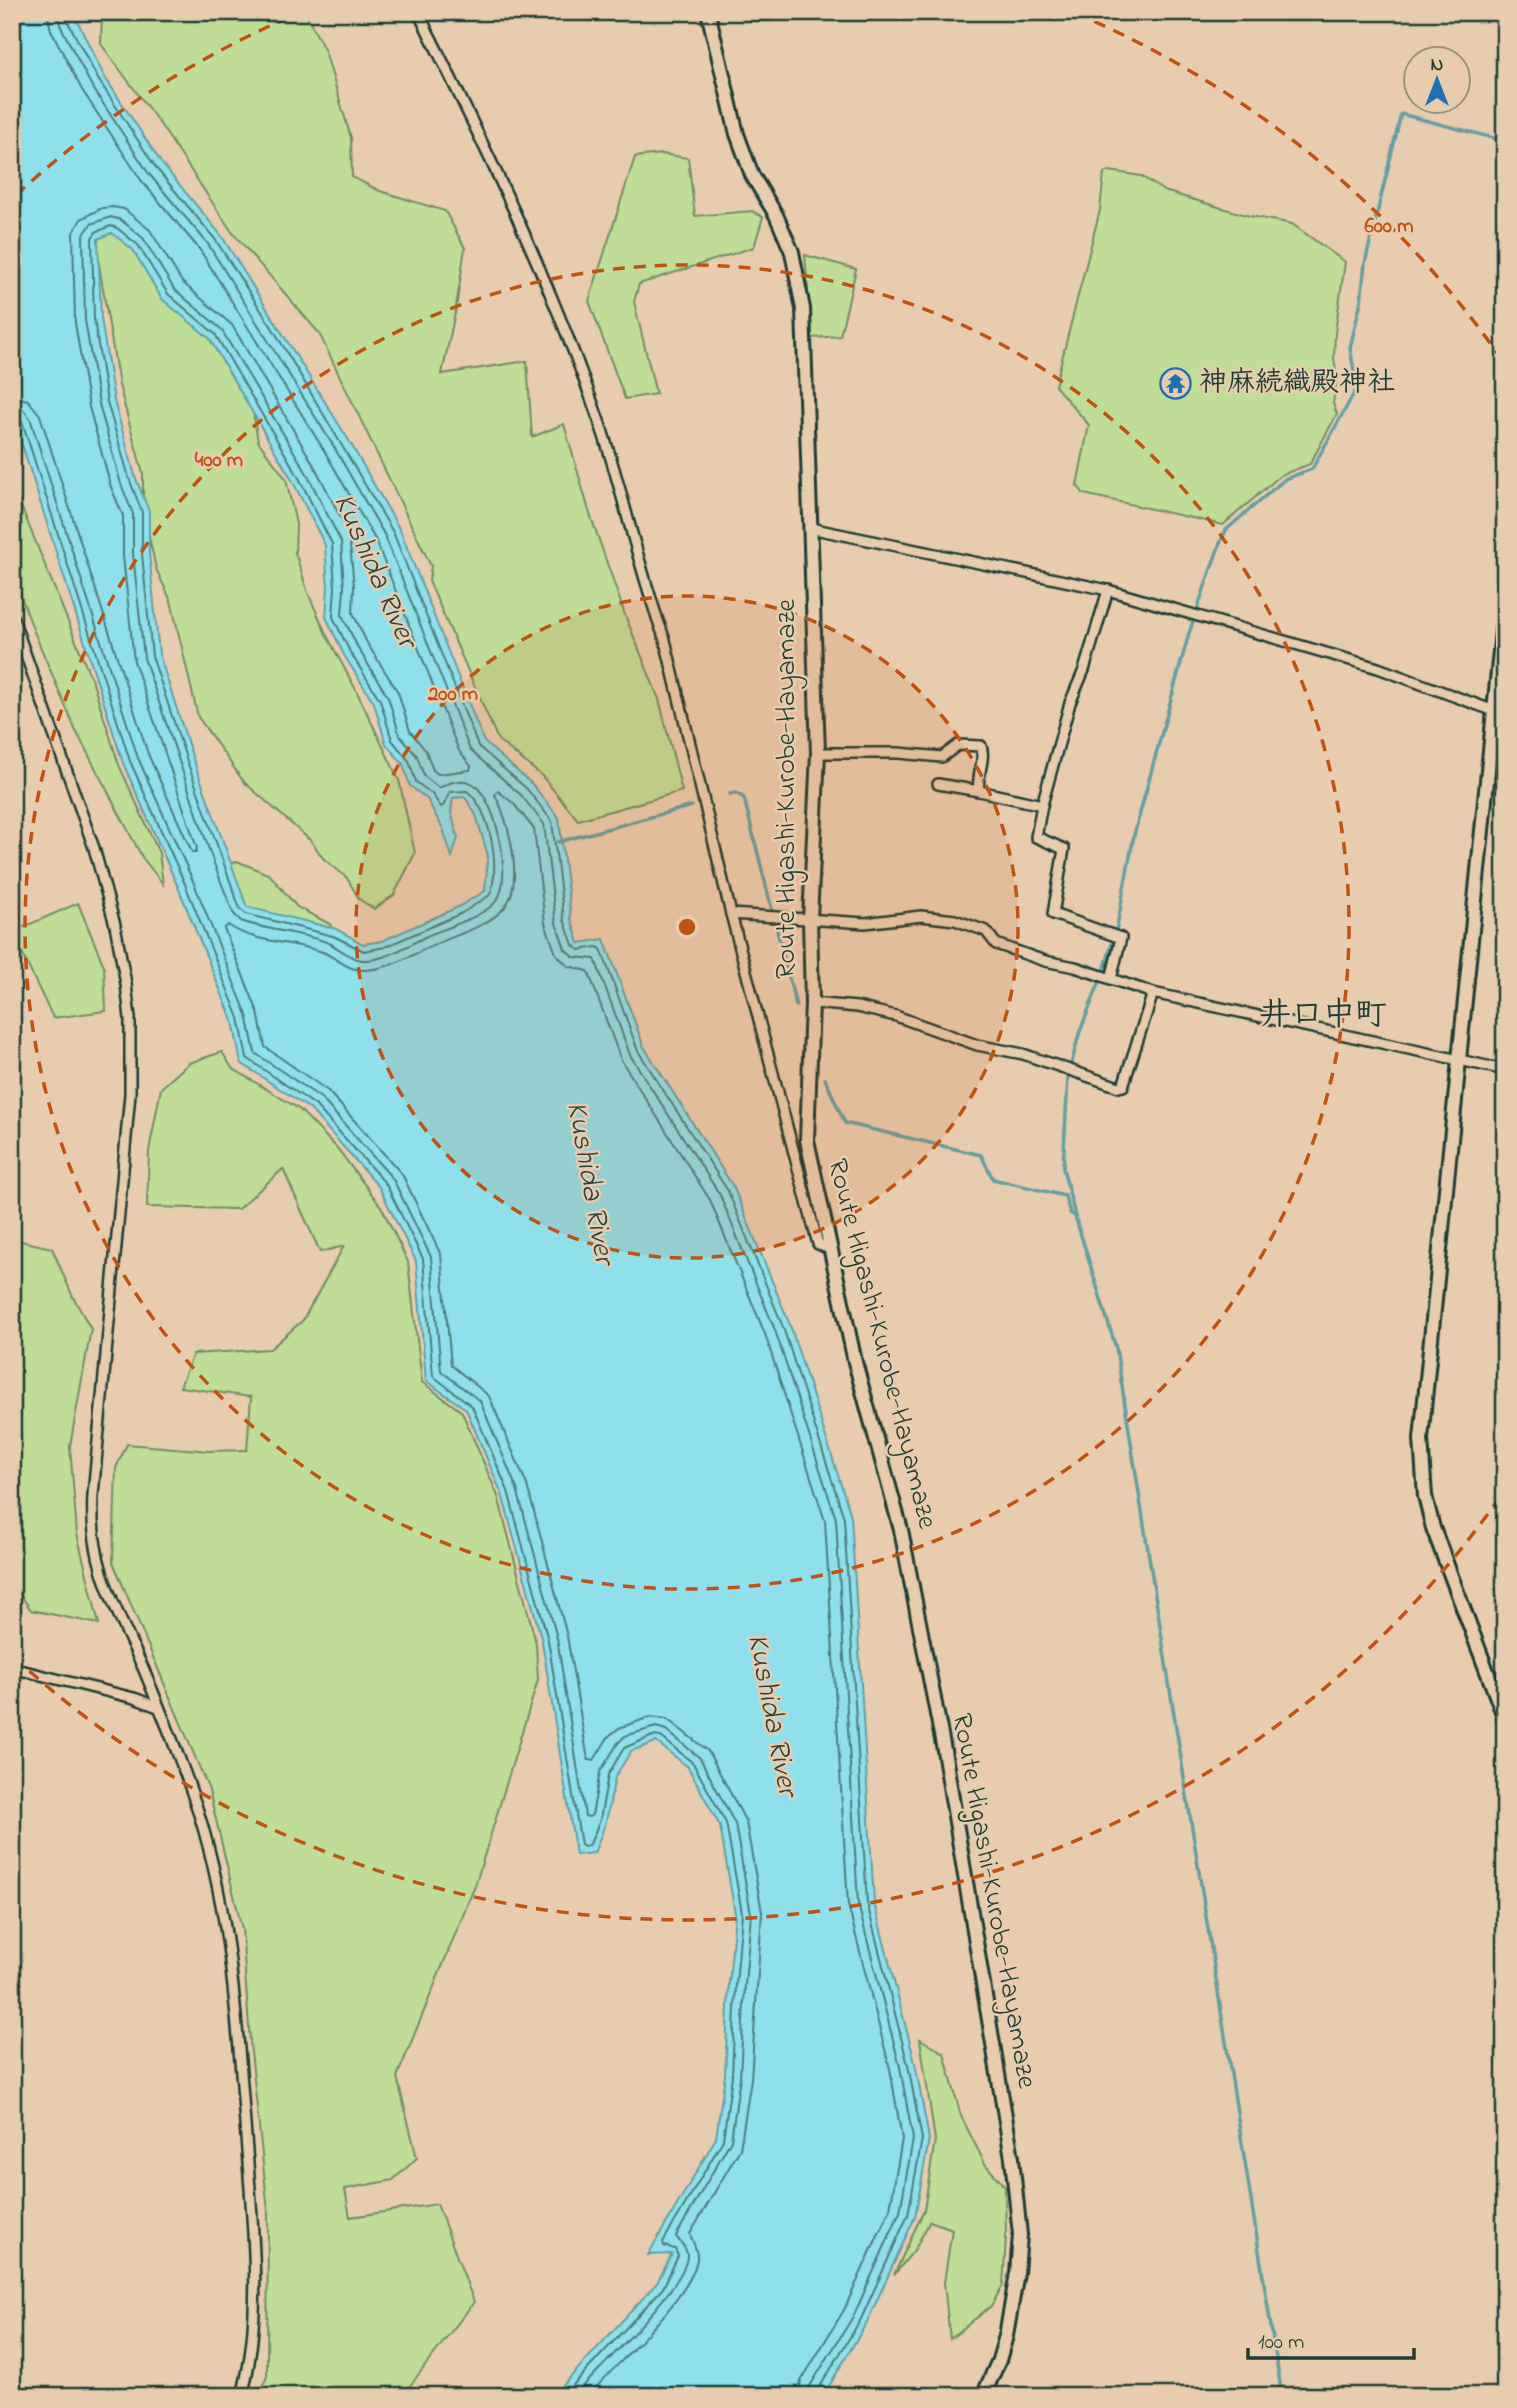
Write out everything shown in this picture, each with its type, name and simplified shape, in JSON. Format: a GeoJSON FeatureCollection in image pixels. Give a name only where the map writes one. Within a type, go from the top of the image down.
{"type":"FeatureCollection","features":[{"type":"Feature","properties":{"kind":"main road","name":"Route Higashi-Kurobe-Hayamaze"},"geometry":{"type":"LineString","coordinates":[[709,12],[737,134],[752,175],[776,215],[792,251],[803,309],[818,753],[805,918],[812,1003],[807,1140],[855,1362],[901,1530],[944,1750],[1012,2158],[1020,2235],[1017,2273],[1006,2336],[983,2396]]}},
{"type":"Feature","properties":{"kind":"main road"},"geometry":{"type":"LineString","coordinates":[[1505,601],[1499,713],[1458,1059],[1421,1439],[1425,1496],[1433,1528],[1505,1719]]}},
{"type":"Feature","properties":{"kind":"street"},"geometry":{"type":"LineString","coordinates":[[418,12],[531,249],[567,333],[600,423],[652,606],[665,640],[731,914],[818,1244],[829,1249]]}},
{"type":"Feature","properties":{"kind":"street"},"geometry":{"type":"LineString","coordinates":[[810,528],[1108,590],[1378,668],[1499,713]]}},
{"type":"Feature","properties":{"kind":"street"},"geometry":{"type":"LineString","coordinates":[[1104,977],[1121,938],[1053,914],[1065,853],[1064,849],[1036,837],[1070,703],[1084,670],[1108,590]]}},
{"type":"Feature","properties":{"kind":"street"},"geometry":{"type":"LineString","coordinates":[[12,616],[94,848],[115,925],[126,984],[131,1053],[130,1094],[93,1495],[93,1532],[109,1593],[181,1762],[209,1847],[220,1894],[230,1962],[252,2219],[253,2320],[242,2396]]}},
{"type":"Feature","properties":{"kind":"street"},"geometry":{"type":"LineString","coordinates":[[818,753],[898,753],[942,757],[958,745],[981,746],[984,751],[977,781],[979,791]]}},
{"type":"Feature","properties":{"kind":"street"},"geometry":{"type":"LineString","coordinates":[[938,784],[1042,805]]}},
{"type":"Feature","properties":{"kind":"street"},"geometry":{"type":"LineString","coordinates":[[731,914],[865,923],[921,916],[955,920],[986,931],[996,944],[1153,993],[1505,1070]]}},
{"type":"Feature","properties":{"kind":"street"},"geometry":{"type":"LineString","coordinates":[[812,1003],[857,1007],[896,1016],[977,1045],[1023,1054],[1123,1086],[1153,993]]}},
{"type":"Feature","properties":{"kind":"street"},"geometry":{"type":"LineString","coordinates":[[12,1668],[134,1698],[158,1707]]}},
{"type":"Feature","properties":{"kind":"green space"},"geometry":{"type":"Polygon","coordinates":[[[102,12],[305,12],[325,51],[351,138],[352,177],[380,191],[445,211],[465,248],[442,374],[527,361],[532,437],[564,424],[589,511],[625,615],[659,699],[682,791],[578,820],[542,776],[498,740],[429,581],[431,566],[319,333],[232,232],[160,124],[101,44],[102,12]]]}},
{"type":"Feature","properties":{"kind":"green space"},"geometry":{"type":"Polygon","coordinates":[[[662,154],[688,158],[695,216],[752,211],[763,217],[754,247],[639,284],[634,302],[656,394],[625,399],[589,301],[635,157],[662,154]]]}},
{"type":"Feature","properties":{"kind":"green space"},"geometry":{"type":"Polygon","coordinates":[[[1109,171],[1141,176],[1164,191],[1246,215],[1292,224],[1345,262],[1335,333],[1334,358],[1337,377],[1333,404],[1337,414],[1310,464],[1281,475],[1223,525],[1084,494],[1077,485],[1089,425],[1055,386],[1100,210],[1104,173],[1109,171]]]}},
{"type":"Feature","properties":{"kind":"green space"},"geometry":{"type":"Polygon","coordinates":[[[92,223],[145,228],[251,400],[258,441],[286,479],[296,524],[295,552],[308,593],[399,780],[415,853],[394,895],[374,909],[359,899],[347,878],[323,858],[311,841],[244,782],[198,717],[171,601],[156,569],[143,508],[143,474],[119,385],[92,223]]]}},
{"type":"Feature","properties":{"kind":"green space"},"geometry":{"type":"Polygon","coordinates":[[[805,255],[856,269],[840,336],[812,338],[805,255]]]}},
{"type":"Feature","properties":{"kind":"green space"},"geometry":{"type":"Polygon","coordinates":[[[12,484],[93,683],[119,765],[159,853],[163,884],[142,857],[75,729],[35,634],[12,573],[12,484]]]}},
{"type":"Feature","properties":{"kind":"green space"},"geometry":{"type":"Polygon","coordinates":[[[237,861],[270,875],[297,907],[330,924],[339,951],[266,959],[227,865],[237,861]]]}},
{"type":"Feature","properties":{"kind":"green space"},"geometry":{"type":"Polygon","coordinates":[[[78,903],[104,966],[106,1011],[53,1018],[14,937],[19,929],[78,903]]]}},
{"type":"Feature","properties":{"kind":"green space"},"geometry":{"type":"Polygon","coordinates":[[[222,1052],[232,1068],[299,1109],[337,1148],[382,1208],[408,1262],[422,1382],[462,1412],[498,1496],[536,1643],[538,1680],[475,1886],[397,2077],[417,2158],[393,2180],[345,2189],[350,2217],[437,2204],[474,2302],[402,2396],[260,2396],[267,2376],[268,2211],[250,2042],[242,1929],[209,1790],[113,1562],[116,1468],[127,1444],[209,1451],[247,1450],[251,1397],[180,1387],[193,1354],[270,1349],[303,1320],[344,1246],[320,1252],[283,1169],[238,1209],[147,1207],[149,1151],[161,1088],[189,1063],[222,1052]]]}},
{"type":"Feature","properties":{"kind":"green space"},"geometry":{"type":"Polygon","coordinates":[[[12,1239],[52,1248],[72,1295],[91,1329],[70,1446],[77,1534],[99,1624],[31,1610],[12,1583],[12,1239]]]}},
{"type":"Feature","properties":{"kind":"green space"},"geometry":{"type":"Polygon","coordinates":[[[920,2039],[944,2053],[961,2116],[985,2164],[1005,2187],[1003,2285],[991,2306],[950,2339],[944,2283],[952,2229],[930,2221],[915,2249],[894,2275],[924,2210],[935,2140],[920,2039]]]}},
{"type":"Feature","properties":{"kind":"water","name":"Kushida River"},"geometry":{"type":"Polygon","coordinates":[[[12,12],[73,12],[104,76],[162,164],[221,235],[348,439],[400,530],[484,742],[532,784],[559,818],[571,918],[579,943],[604,939],[644,1047],[734,1188],[790,1325],[851,1516],[874,1903],[915,2063],[929,2139],[915,2217],[867,2322],[823,2396],[553,2396],[657,2283],[672,2254],[648,2255],[716,2138],[725,2075],[735,1913],[720,1826],[688,1767],[656,1742],[631,1751],[615,1777],[606,1822],[594,1853],[576,1855],[542,1641],[502,1494],[466,1409],[426,1381],[416,1261],[379,1187],[310,1109],[241,1063],[233,1021],[123,763],[12,413],[12,12]],[[112,233],[98,239],[101,318],[114,401],[136,479],[149,511],[149,553],[159,654],[193,759],[247,907],[336,929],[363,944],[382,941],[458,907],[485,891],[488,856],[476,815],[465,797],[453,798],[451,812],[458,838],[452,857],[443,829],[427,799],[410,786],[403,764],[386,744],[374,703],[344,655],[326,617],[328,588],[325,545],[292,480],[209,338],[162,299],[133,250],[112,233]]]}},
{"type":"Feature","properties":{"kind":"waterway"},"geometry":{"type":"LineString","coordinates":[[1282,2396],[1116,1348],[1063,1168],[1068,1077],[1079,1034],[1105,968],[1117,926],[1134,835],[1189,633],[1220,543],[1226,530],[1285,479],[1312,469],[1357,388],[1350,348],[1361,301],[1365,263],[1401,114],[1505,141]]}},
{"type":"Feature","properties":{"kind":"waterway"},"geometry":{"type":"LineString","coordinates":[[730,794],[736,793],[744,798],[796,1006]]}},
{"type":"Feature","properties":{"kind":"waterway"},"geometry":{"type":"LineString","coordinates":[[558,842],[692,806]]}},
{"type":"Feature","properties":{"kind":"waterway"},"geometry":{"type":"LineString","coordinates":[[825,1079],[845,1123],[981,1155],[993,1179],[1065,1196],[1070,1213],[1075,1216]]}},
{"type":"Feature","properties":{"kind":"place","name":"神麻続織殿神社"},"geometry":{"type":"Point","coordinates":[1176,383]}},
{"type":"Feature","properties":{"kind":"district","name":"井口中町"},"geometry":{"type":"Point","coordinates":[1323,1016]}}]}
